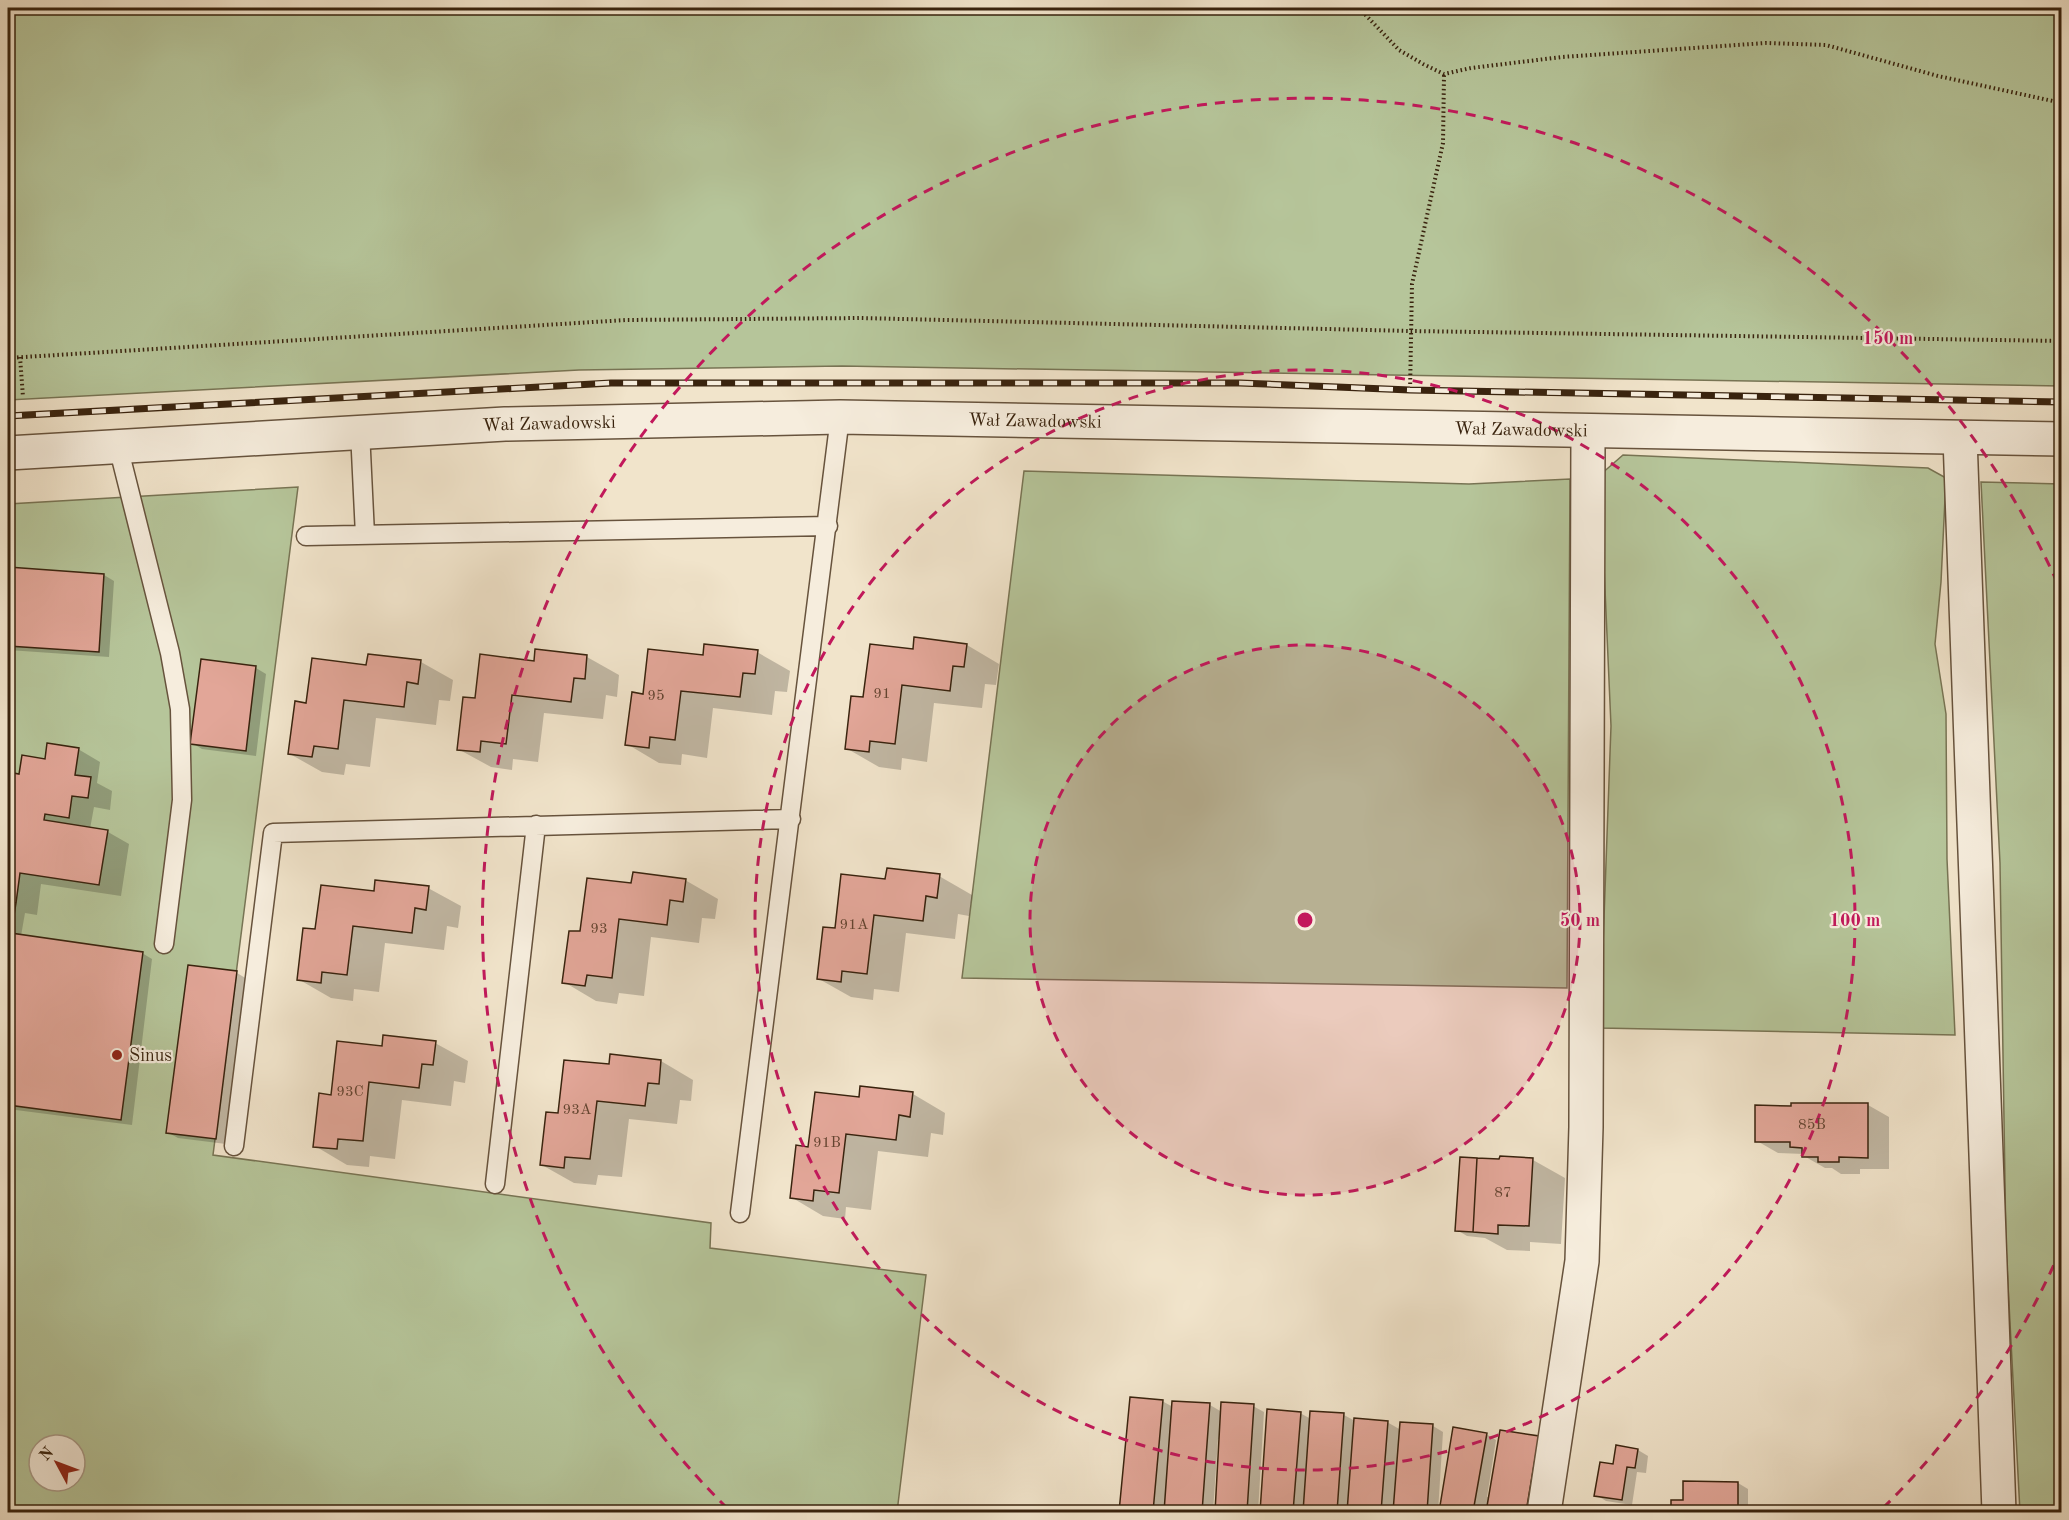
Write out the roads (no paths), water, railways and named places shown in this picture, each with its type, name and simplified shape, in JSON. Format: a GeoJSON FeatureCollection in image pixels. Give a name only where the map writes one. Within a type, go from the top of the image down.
{"type":"FeatureCollection","features":[{"type":"Feature","properties":{"kind":"street","name":"Wał Zawadowski"},"geometry":{"type":"LineString","coordinates":[[8,453],[505,424],[840,417],[2061,439]]}},
{"type":"Feature","properties":{"kind":"street"},"geometry":{"type":"LineString","coordinates":[[1544,1512],[1582,1262],[1586,1127],[1588,432]]}},
{"type":"Feature","properties":{"kind":"street"},"geometry":{"type":"LineString","coordinates":[[1960,438],[1999,1512]]}},
{"type":"Feature","properties":{"kind":"lane"},"geometry":{"type":"LineString","coordinates":[[740,1214],[840,417]]}},
{"type":"Feature","properties":{"kind":"lane"},"geometry":{"type":"LineString","coordinates":[[360,431],[365,535]]}},
{"type":"Feature","properties":{"kind":"lane"},"geometry":{"type":"LineString","coordinates":[[118,446],[170,653],[180,709],[182,800],[164,944]]}},
{"type":"Feature","properties":{"kind":"lane"},"geometry":{"type":"LineString","coordinates":[[306,536],[828,526]]}},
{"type":"Feature","properties":{"kind":"lane"},"geometry":{"type":"LineString","coordinates":[[234,1146],[273,833],[791,819]]}},
{"type":"Feature","properties":{"kind":"lane"},"geometry":{"type":"LineString","coordinates":[[495,1184],[536,825]]}},
{"type":"Feature","properties":{"kind":"railway"},"geometry":{"type":"LineString","coordinates":[[8,416],[611,383],[1240,383],[1410,390],[2062,402]]}},
{"type":"Feature","properties":{"kind":"place","name":"Sinus"},"geometry":{"type":"Point","coordinates":[117,1055]}}]}
